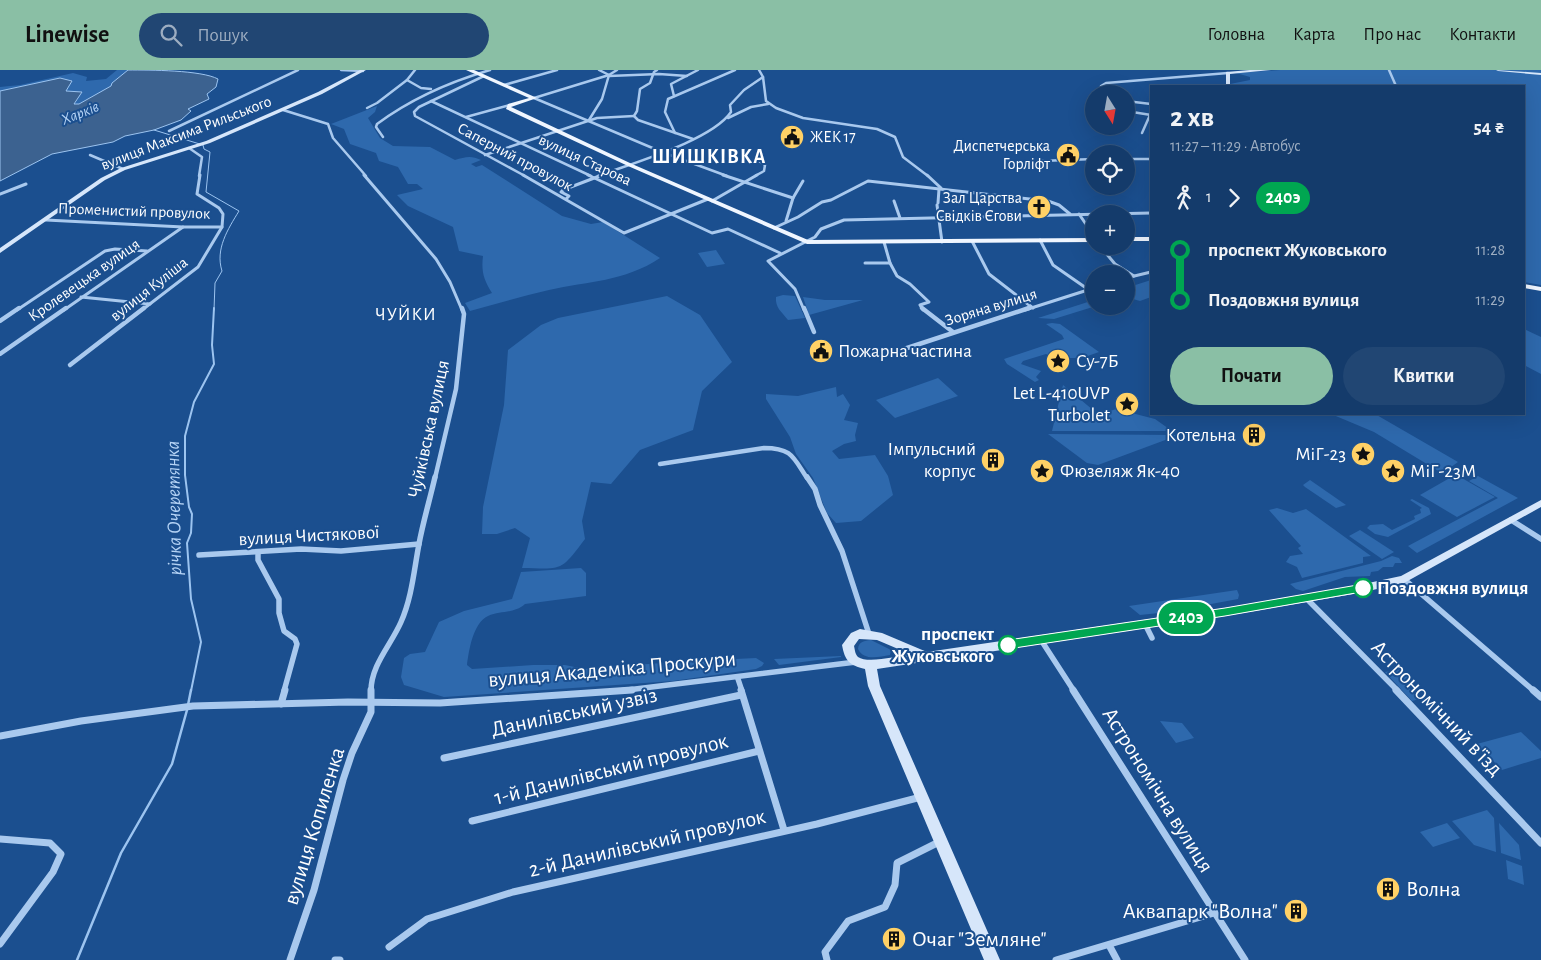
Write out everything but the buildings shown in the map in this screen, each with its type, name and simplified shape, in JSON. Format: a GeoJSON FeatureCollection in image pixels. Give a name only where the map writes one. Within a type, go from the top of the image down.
{"type":"FeatureCollection","features":[{"type":"Feature","properties":{"kind":"main road"},"geometry":{"type":"LineString","coordinates":[[469,70],[534,98]]}},
{"type":"Feature","properties":{"kind":"main road"},"geometry":{"type":"LineString","coordinates":[[534,98],[510,105],[508,107],[509,110],[807,242],[1085,240]]}},
{"type":"Feature","properties":{"kind":"main road"},"geometry":{"type":"LineString","coordinates":[[1135,239],[1150,239]]}},
{"type":"Feature","properties":{"kind":"main road"},"geometry":{"type":"LineString","coordinates":[[1525,286],[1541,289]]}},
{"type":"Feature","properties":{"kind":"street"},"geometry":{"type":"LineString","coordinates":[[169,131],[298,70]]}},
{"type":"Feature","properties":{"kind":"street"},"geometry":{"type":"LineString","coordinates":[[341,70],[364,70]]}},
{"type":"Feature","properties":{"kind":"street","name":"вулиця Максима Рильського"},"geometry":{"type":"LineString","coordinates":[[0,251],[103,179],[123,169],[208,142],[283,110],[364,70]]}},
{"type":"Feature","properties":{"kind":"street"},"geometry":{"type":"LineString","coordinates":[[367,108],[378,103],[407,80],[415,70]]}},
{"type":"Feature","properties":{"kind":"street"},"geometry":{"type":"LineString","coordinates":[[383,137],[376,127],[377,124],[396,109],[431,89],[490,70]]}},
{"type":"Feature","properties":{"kind":"street"},"geometry":{"type":"LineString","coordinates":[[504,84],[557,70]]}},
{"type":"Feature","properties":{"kind":"street"},"geometry":{"type":"LineString","coordinates":[[599,70],[609,75],[654,74],[687,76]]}},
{"type":"Feature","properties":{"kind":"street"},"geometry":{"type":"LineString","coordinates":[[534,98],[609,75],[617,70]]}},
{"type":"Feature","properties":{"kind":"street"},"geometry":{"type":"LineString","coordinates":[[634,116],[637,111],[640,89],[650,83],[654,72],[657,70]]}},
{"type":"Feature","properties":{"kind":"street"},"geometry":{"type":"LineString","coordinates":[[674,96],[671,84],[698,70]]}},
{"type":"Feature","properties":{"kind":"street"},"geometry":{"type":"LineString","coordinates":[[676,133],[664,110],[664,104],[674,96],[735,70]]}},
{"type":"Feature","properties":{"kind":"street"},"geometry":{"type":"LineString","coordinates":[[759,70],[764,77],[764,95],[768,104],[779,111],[792,115],[878,129],[888,133],[895,138],[903,157],[919,168],[940,189]]}},
{"type":"Feature","properties":{"kind":"street"},"geometry":{"type":"LineString","coordinates":[[1102,85],[1270,70]]}},
{"type":"Feature","properties":{"kind":"street"},"geometry":{"type":"LineString","coordinates":[[1390,70],[1396,85]]}},
{"type":"Feature","properties":{"kind":"street"},"geometry":{"type":"LineString","coordinates":[[1498,70],[1541,74]]}},
{"type":"Feature","properties":{"kind":"street"},"geometry":{"type":"LineString","coordinates":[[1228,73],[1228,85]]}},
{"type":"Feature","properties":{"kind":"street"},"geometry":{"type":"LineString","coordinates":[[485,155],[522,145],[588,122],[595,114],[609,75]]}},
{"type":"Feature","properties":{"kind":"street"},"geometry":{"type":"LineString","coordinates":[[432,102],[484,76]]}},
{"type":"Feature","properties":{"kind":"street"},"geometry":{"type":"LineString","coordinates":[[727,118],[731,112],[730,105],[737,96],[764,77]]}},
{"type":"Feature","properties":{"kind":"street"},"geometry":{"type":"LineString","coordinates":[[407,80],[421,88],[431,89]]}},
{"type":"Feature","properties":{"kind":"street"},"geometry":{"type":"LineString","coordinates":[[1143,80],[1147,83]]}},
{"type":"Feature","properties":{"kind":"street"},"geometry":{"type":"LineString","coordinates":[[534,98],[664,152],[746,183],[793,198]]}},
{"type":"Feature","properties":{"kind":"street","name":"вулиця Старова"},"geometry":{"type":"LineString","coordinates":[[432,102],[712,233],[725,228],[730,229],[780,253]]}},
{"type":"Feature","properties":{"kind":"street","name":"Саперний провулок"},"geometry":{"type":"LineString","coordinates":[[432,102],[416,110],[415,116],[624,233],[671,214]]}},
{"type":"Feature","properties":{"kind":"street"},"geometry":{"type":"LineString","coordinates":[[1135,102],[1150,104]]}},
{"type":"Feature","properties":{"kind":"street"},"geometry":{"type":"LineString","coordinates":[[566,199],[569,196],[561,192],[563,190],[664,152],[694,139],[727,118],[751,107],[768,104]]}},
{"type":"Feature","properties":{"kind":"street"},"geometry":{"type":"LineString","coordinates":[[466,118],[510,105]]}},
{"type":"Feature","properties":{"kind":"street","name":"Чуйківська вулиця"},"geometry":{"type":"LineString","coordinates":[[283,110],[328,124],[333,138],[436,259],[450,282],[464,314],[456,389],[419,544],[414,579],[400,622],[381,656],[371,685],[371,704]]}},
{"type":"Feature","properties":{"kind":"street"},"geometry":{"type":"LineString","coordinates":[[1135,112],[1150,115]]}},
{"type":"Feature","properties":{"kind":"street"},"geometry":{"type":"LineString","coordinates":[[589,120],[614,116],[634,116],[638,120],[694,139]]}},
{"type":"Feature","properties":{"kind":"street"},"geometry":{"type":"LineString","coordinates":[[1142,133],[1150,117]]}},
{"type":"Feature","properties":{"kind":"street"},"geometry":{"type":"LineString","coordinates":[[189,148],[202,157],[197,194],[219,208],[223,214],[222,227]]}},
{"type":"Feature","properties":{"kind":"street"},"geometry":{"type":"LineString","coordinates":[[90,155],[123,169]]}},
{"type":"Feature","properties":{"kind":"street"},"geometry":{"type":"LineString","coordinates":[[671,214],[710,200],[746,183],[766,168],[765,165],[756,159]]}},
{"type":"Feature","properties":{"kind":"street"},"geometry":{"type":"LineString","coordinates":[[1040,161],[1085,159]]}},
{"type":"Feature","properties":{"kind":"street"},"geometry":{"type":"LineString","coordinates":[[1135,159],[1150,159]]}},
{"type":"Feature","properties":{"kind":"street"},"geometry":{"type":"LineString","coordinates":[[786,221],[793,198],[803,181]]}},
{"type":"Feature","properties":{"kind":"street"},"geometry":{"type":"LineString","coordinates":[[774,228],[798,217],[822,202],[830,200],[868,181],[1048,202],[1059,204],[1070,214]]}},
{"type":"Feature","properties":{"kind":"street"},"geometry":{"type":"LineString","coordinates":[[0,194],[26,184]]}},
{"type":"Feature","properties":{"kind":"street"},"geometry":{"type":"LineString","coordinates":[[940,189],[938,204],[942,242]]}},
{"type":"Feature","properties":{"kind":"street"},"geometry":{"type":"LineString","coordinates":[[894,201],[900,218]]}},
{"type":"Feature","properties":{"kind":"street"},"geometry":{"type":"LineString","coordinates":[[814,332],[795,289],[768,263],[769,260],[780,253],[815,238],[821,229],[838,221],[1150,213]]}},
{"type":"Feature","properties":{"kind":"street"},"geometry":{"type":"LineString","coordinates":[[1078,214],[1085,224]]}},
{"type":"Feature","properties":{"kind":"street","name":"Променистий провулок"},"geometry":{"type":"LineString","coordinates":[[46,220],[183,227],[222,227]]}},
{"type":"Feature","properties":{"kind":"street","name":"Кролевецька вулиця"},"geometry":{"type":"LineString","coordinates":[[0,354],[183,227]]}},
{"type":"Feature","properties":{"kind":"street","name":"вулиця Куліша"},"geometry":{"type":"LineString","coordinates":[[70,365],[198,267],[222,227]]}},
{"type":"Feature","properties":{"kind":"street"},"geometry":{"type":"LineString","coordinates":[[1040,240],[1053,265],[1085,285]]}},
{"type":"Feature","properties":{"kind":"street"},"geometry":{"type":"LineString","coordinates":[[972,241],[989,274],[1033,308]]}},
{"type":"Feature","properties":{"kind":"street"},"geometry":{"type":"LineString","coordinates":[[884,242],[890,263],[897,276],[908,279],[929,302],[920,305],[924,311],[953,332]]}},
{"type":"Feature","properties":{"kind":"street"},"geometry":{"type":"LineString","coordinates":[[0,320],[105,251],[115,249],[148,251]]}},
{"type":"Feature","properties":{"kind":"street"},"geometry":{"type":"LineString","coordinates":[[1108,255],[1117,265]]}},
{"type":"Feature","properties":{"kind":"street"},"geometry":{"type":"LineString","coordinates":[[866,263],[890,263]]}},
{"type":"Feature","properties":{"kind":"street"},"geometry":{"type":"LineString","coordinates":[[1135,276],[1150,272]]}},
{"type":"Feature","properties":{"kind":"street","name":"Зоряна вулиця"},"geometry":{"type":"LineString","coordinates":[[898,354],[901,350],[953,332],[1085,291]]}},
{"type":"Feature","properties":{"kind":"street"},"geometry":{"type":"LineString","coordinates":[[81,297],[150,304]]}},
{"type":"Feature","properties":{"kind":"street"},"geometry":{"type":"LineString","coordinates":[[660,464],[764,448],[776,448],[789,452],[815,489],[820,505],[842,551],[869,634],[860,634],[850,640],[848,644],[850,655],[863,664],[874,686],[992,960]]}},
{"type":"Feature","properties":{"kind":"street","name":"вулиця Академіка Проскури"},"geometry":{"type":"LineString","coordinates":[[0,736],[81,721],[193,706],[348,702],[371,704],[556,698],[928,657],[1041,640],[1306,598],[1404,579],[1541,504]]}},
{"type":"Feature","properties":{"kind":"street"},"geometry":{"type":"LineString","coordinates":[[1511,520],[1541,539]]}},
{"type":"Feature","properties":{"kind":"street","name":"вулиця Чистякової"},"geometry":{"type":"LineString","coordinates":[[199,555],[301,549],[341,551],[419,544]]}},
{"type":"Feature","properties":{"kind":"street"},"geometry":{"type":"LineString","coordinates":[[258,553],[258,560],[279,599],[279,613],[284,631],[295,639],[297,644],[281,704]]}},
{"type":"Feature","properties":{"kind":"street"},"geometry":{"type":"LineString","coordinates":[[1404,579],[1541,697]]}},
{"type":"Feature","properties":{"kind":"street","name":"Астрономічний в'їзд"},"geometry":{"type":"LineString","coordinates":[[1306,598],[1408,702],[1541,843]]}},
{"type":"Feature","properties":{"kind":"street"},"geometry":{"type":"LineString","coordinates":[[1145,624],[1152,638]]}},
{"type":"Feature","properties":{"kind":"street","name":"вулиця Академіка Проскури"},"geometry":{"type":"LineString","coordinates":[[869,634],[928,657]]}},
{"type":"Feature","properties":{"kind":"street","name":"Астрономічна вулиця"},"geometry":{"type":"LineString","coordinates":[[1041,640],[1245,960]]}},
{"type":"Feature","properties":{"kind":"street"},"geometry":{"type":"LineString","coordinates":[[738,679],[784,830]]}},
{"type":"Feature","properties":{"kind":"street","name":"Данилівський узвіз"},"geometry":{"type":"LineString","coordinates":[[444,758],[742,694]]}},
{"type":"Feature","properties":{"kind":"street","name":"вулиця Копиленка"},"geometry":{"type":"LineString","coordinates":[[290,960],[314,890],[343,780],[352,754],[369,718],[371,704]]}},
{"type":"Feature","properties":{"kind":"street","name":"1-й Данилівський провулок"},"geometry":{"type":"LineString","coordinates":[[472,821],[759,751]]}},
{"type":"Feature","properties":{"kind":"street","name":"2-й Данилівський провулок"},"geometry":{"type":"LineString","coordinates":[[389,947],[428,919],[513,892],[817,824],[922,797]]}},
{"type":"Feature","properties":{"kind":"street"},"geometry":{"type":"LineString","coordinates":[[0,839],[50,843],[60,854],[53,872],[0,944]]}},
{"type":"Feature","properties":{"kind":"street"},"geometry":{"type":"LineString","coordinates":[[827,960],[825,952],[848,921],[885,907],[895,885],[897,863],[942,841]]}},
{"type":"Feature","properties":{"kind":"street"},"geometry":{"type":"LineString","coordinates":[[1056,960],[1214,913]]}},
{"type":"Feature","properties":{"kind":"street"},"geometry":{"type":"LineString","coordinates":[[1109,945],[1117,960]]}},
{"type":"Feature","properties":{"kind":"shaded area"},"geometry":{"type":"Polygon","coordinates":[[[117,70],[128,70],[112,86],[74,105],[79,97],[74,91],[65,91],[42,82],[0,91],[0,87],[20,85],[73,73],[87,77],[86,81],[106,79],[117,70]]]}},
{"type":"Feature","properties":{"kind":"shaded area"},"geometry":{"type":"Polygon","coordinates":[[[1280,70],[1541,70],[1541,285],[1525,282],[1525,85],[1230,85],[1250,80],[1250,77],[1236,73],[1280,70]]]}},
{"type":"Feature","properties":{"kind":"shaded area"},"geometry":{"type":"Polygon","coordinates":[[[377,106],[375,112],[368,118],[380,138],[393,146],[430,147],[455,160],[468,157],[477,158],[481,160],[471,164],[476,167],[482,165],[562,216],[591,224],[603,222],[660,258],[633,272],[606,280],[539,292],[470,311],[465,303],[492,293],[484,276],[482,267],[483,256],[459,251],[453,227],[408,206],[397,195],[423,189],[417,184],[408,184],[398,167],[379,161],[376,153],[350,144],[344,129],[331,124],[377,106]]]}},
{"type":"Feature","properties":{"kind":"shaded area"},"geometry":{"type":"Polygon","coordinates":[[[716,250],[725,264],[707,267],[698,253],[716,250]]]}},
{"type":"Feature","properties":{"kind":"shaded area"},"geometry":{"type":"Polygon","coordinates":[[[1150,280],[1150,297],[1140,301],[1135,300],[1135,285],[1150,280]]]}},
{"type":"Feature","properties":{"kind":"shaded area"},"geometry":{"type":"Polygon","coordinates":[[[783,295],[795,296],[805,318],[788,320],[779,310],[777,304],[776,297],[783,295]]]}},
{"type":"Feature","properties":{"kind":"shaded area"},"geometry":{"type":"Polygon","coordinates":[[[667,296],[700,315],[732,362],[702,391],[693,430],[640,450],[611,484],[591,482],[582,521],[585,539],[565,563],[546,569],[522,568],[530,538],[515,528],[497,534],[482,534],[483,507],[504,405],[508,350],[541,325],[558,318],[667,296]]]}},
{"type":"Feature","properties":{"kind":"shaded area"},"geometry":{"type":"Polygon","coordinates":[[[803,297],[825,300],[863,300],[809,315],[803,297]]]}},
{"type":"Feature","properties":{"kind":"shaded area"},"geometry":{"type":"Polygon","coordinates":[[[1085,303],[1085,309],[1054,319],[1038,318],[1085,303]]]}},
{"type":"Feature","properties":{"kind":"shaded area"},"geometry":{"type":"Polygon","coordinates":[[[1046,324],[1060,324],[1099,352],[1082,358],[1056,358],[1046,354],[1023,361],[1021,364],[1041,371],[1036,377],[1039,380],[1035,382],[1007,364],[1004,359],[1064,339],[1062,335],[1046,324]]]}},
{"type":"Feature","properties":{"kind":"shaded area"},"geometry":{"type":"Polygon","coordinates":[[[1525,329],[1541,337],[1541,374],[1525,366],[1525,329]]]}},
{"type":"Feature","properties":{"kind":"shaded area"},"geometry":{"type":"Polygon","coordinates":[[[938,378],[958,396],[895,418],[876,400],[938,378]]]}},
{"type":"Feature","properties":{"kind":"shaded area"},"geometry":{"type":"Polygon","coordinates":[[[1063,385],[1099,415],[1116,409],[1155,419],[1172,431],[1052,431],[1063,385]]]}},
{"type":"Feature","properties":{"kind":"shaded area"},"geometry":{"type":"Polygon","coordinates":[[[836,387],[837,397],[843,394],[850,405],[844,420],[858,423],[855,435],[856,441],[844,444],[832,451],[839,459],[875,455],[888,476],[893,495],[861,521],[836,523],[827,513],[813,478],[796,454],[790,437],[766,399],[766,394],[798,396],[836,387]]]}},
{"type":"Feature","properties":{"kind":"shaded area"},"geometry":{"type":"Polygon","coordinates":[[[1333,415],[1377,415],[1458,462],[1445,475],[1374,432],[1333,415]]]}},
{"type":"Feature","properties":{"kind":"shaded area"},"geometry":{"type":"Polygon","coordinates":[[[1048,434],[1176,436],[1098,465],[1087,463],[1048,434]]]}},
{"type":"Feature","properties":{"kind":"shaded area"},"geometry":{"type":"Polygon","coordinates":[[[1453,473],[1495,497],[1457,517],[1420,495],[1448,479],[1453,473]]]}},
{"type":"Feature","properties":{"kind":"shaded area"},"geometry":{"type":"Polygon","coordinates":[[[1478,476],[1518,498],[1417,553],[1408,546],[1498,498],[1469,481],[1478,476]]]}},
{"type":"Feature","properties":{"kind":"shaded area"},"geometry":{"type":"Polygon","coordinates":[[[1310,480],[1346,505],[1336,508],[1303,485],[1310,480]]]}},
{"type":"Feature","properties":{"kind":"shaded area"},"geometry":{"type":"Polygon","coordinates":[[[1412,499],[1429,508],[1431,514],[1388,537],[1375,534],[1367,528],[1370,525],[1383,524],[1392,530],[1415,519],[1414,516],[1421,513],[1420,509],[1422,508],[1410,500],[1412,499]]]}},
{"type":"Feature","properties":{"kind":"shaded area"},"geometry":{"type":"Polygon","coordinates":[[[1277,508],[1293,513],[1306,509],[1371,556],[1363,557],[1363,563],[1302,578],[1297,567],[1286,562],[1290,556],[1303,554],[1298,548],[1301,546],[1269,510],[1277,508]]]}},
{"type":"Feature","properties":{"kind":"shaded area"},"geometry":{"type":"Polygon","coordinates":[[[1360,530],[1394,552],[1382,559],[1349,536],[1360,530]]]}},
{"type":"Feature","properties":{"kind":"shaded area"},"geometry":{"type":"Polygon","coordinates":[[[1392,556],[1399,558],[1402,563],[1395,563],[1393,567],[1383,567],[1378,571],[1371,572],[1370,576],[1345,577],[1303,591],[1296,589],[1290,584],[1381,561],[1392,556]]]}},
{"type":"Feature","properties":{"kind":"shaded area"},"geometry":{"type":"Polygon","coordinates":[[[581,568],[586,573],[586,596],[525,604],[512,611],[488,616],[479,624],[475,631],[467,665],[472,669],[565,665],[584,669],[756,658],[764,663],[756,669],[673,681],[444,697],[404,685],[401,677],[404,658],[410,654],[425,652],[439,622],[464,611],[512,599],[521,572],[581,568]]]}},
{"type":"Feature","properties":{"kind":"shaded area"},"geometry":{"type":"Polygon","coordinates":[[[1237,590],[1238,599],[1168,612],[1140,615],[1129,606],[1237,590]]]}},
{"type":"Feature","properties":{"kind":"shaded area"},"geometry":{"type":"Polygon","coordinates":[[[871,640],[891,650],[890,655],[868,657],[861,653],[858,649],[859,644],[871,640]]]}},
{"type":"Feature","properties":{"kind":"shaded area"},"geometry":{"type":"Polygon","coordinates":[[[841,656],[779,665],[774,659],[841,656]]]}},
{"type":"Feature","properties":{"kind":"shaded area"},"geometry":{"type":"Polygon","coordinates":[[[1403,669],[1412,677],[1405,679],[1404,682],[1419,699],[1412,701],[1385,672],[1403,669]]]}},
{"type":"Feature","properties":{"kind":"shaded area"},"geometry":{"type":"Polygon","coordinates":[[[1160,721],[1182,723],[1194,738],[1176,743],[1160,721]]]}},
{"type":"Feature","properties":{"kind":"shaded area"},"geometry":{"type":"Polygon","coordinates":[[[1521,732],[1541,751],[1541,758],[1502,770],[1477,744],[1521,732]]]}},
{"type":"Feature","properties":{"kind":"shaded area"},"geometry":{"type":"Polygon","coordinates":[[[1487,810],[1494,818],[1496,852],[1474,845],[1452,821],[1487,810]]]}},
{"type":"Feature","properties":{"kind":"shaded area"},"geometry":{"type":"Polygon","coordinates":[[[1447,823],[1460,838],[1433,847],[1420,832],[1447,823]]]}},
{"type":"Feature","properties":{"kind":"shaded area"},"geometry":{"type":"Polygon","coordinates":[[[1499,823],[1519,845],[1521,860],[1501,853],[1499,823]]]}},
{"type":"Feature","properties":{"kind":"shaded area"},"geometry":{"type":"Polygon","coordinates":[[[1506,860],[1522,866],[1524,885],[1508,879],[1506,860]]]}},
{"type":"Feature","properties":{"kind":"water","name":"Харків"},"geometry":{"type":"Polygon","coordinates":[[[128,70],[188,72],[218,79],[216,87],[207,94],[209,99],[188,109],[191,111],[181,120],[154,130],[125,136],[113,142],[52,154],[0,181],[0,91],[60,78],[72,81],[66,91],[82,92],[74,104],[79,104],[111,86],[128,70]]]}},
{"type":"Feature","properties":{"kind":"waterway","name":"річка Очеретянка"},"geometry":{"type":"LineString","coordinates":[[154,130],[203,145],[204,149],[210,152],[206,192],[239,211],[221,247],[220,263],[222,271],[215,283],[214,310]]}},
{"type":"Feature","properties":{"kind":"waterway","name":"річка Очеретянка"},"geometry":{"type":"LineString","coordinates":[[191,691],[201,642],[191,599],[187,543],[191,533],[192,514],[189,507],[185,475],[185,436],[194,402],[214,364],[212,345],[214,308]]}},
{"type":"Feature","properties":{"kind":"waterway","name":"річка Очеретянка"},"geometry":{"type":"LineString","coordinates":[[188,705],[191,690]]}},
{"type":"Feature","properties":{"kind":"waterway","name":"річка Очеретянка"},"geometry":{"type":"LineString","coordinates":[[77,960],[121,853],[172,764],[187,710]]}},
{"type":"Feature","properties":{"kind":"bus line","name":"240э"},"geometry":{"type":"LineString","coordinates":[[1008,645],[1225,612],[1363,588]]}},
{"type":"Feature","properties":{"kind":"place","name":"ЖЕК 17"},"geometry":{"type":"Point","coordinates":[792,137]}},
{"type":"Feature","properties":{"kind":"place","name":"Диспетчерська Горліфт"},"geometry":{"type":"Point","coordinates":[1068,155]}},
{"type":"Feature","properties":{"kind":"place","name":"Зал Царства Свідків Єгови"},"geometry":{"type":"Point","coordinates":[1039,207]}},
{"type":"Feature","properties":{"kind":"place","name":"Пожарна частина"},"geometry":{"type":"Point","coordinates":[821,351]}},
{"type":"Feature","properties":{"kind":"place","name":"Су-7Б"},"geometry":{"type":"Point","coordinates":[1058,361]}},
{"type":"Feature","properties":{"kind":"place","name":"Let L-410UVP Turbolet"},"geometry":{"type":"Point","coordinates":[1127,404]}},
{"type":"Feature","properties":{"kind":"place","name":"Котельна"},"geometry":{"type":"Point","coordinates":[1254,435]}},
{"type":"Feature","properties":{"kind":"place","name":"МіГ-23"},"geometry":{"type":"Point","coordinates":[1363,454]}},
{"type":"Feature","properties":{"kind":"place","name":"Імпульсний корпус"},"geometry":{"type":"Point","coordinates":[993,460]}},
{"type":"Feature","properties":{"kind":"place","name":"Фюзеляж Як-40"},"geometry":{"type":"Point","coordinates":[1042,471]}},
{"type":"Feature","properties":{"kind":"place","name":"МіГ-23М"},"geometry":{"type":"Point","coordinates":[1393,471]}},
{"type":"Feature","properties":{"kind":"place","name":"Поздовжня вулиця"},"geometry":{"type":"Point","coordinates":[1363,588]}},
{"type":"Feature","properties":{"kind":"place","name":"проспект Жуковського"},"geometry":{"type":"Point","coordinates":[1008,645]}},
{"type":"Feature","properties":{"kind":"place","name":"Волна"},"geometry":{"type":"Point","coordinates":[1388,889]}},
{"type":"Feature","properties":{"kind":"place","name":"Аквапарк \"Волна\""},"geometry":{"type":"Point","coordinates":[1296,911]}},
{"type":"Feature","properties":{"kind":"place","name":"Очаг \"Земляне\""},"geometry":{"type":"Point","coordinates":[894,939]}},
{"type":"Feature","properties":{"kind":"district","name":"ШИШКІВКА"},"geometry":{"type":"Point","coordinates":[709,157]}},
{"type":"Feature","properties":{"kind":"district","name":"ЧУЙКИ"},"geometry":{"type":"Point","coordinates":[406,315]}}]}
